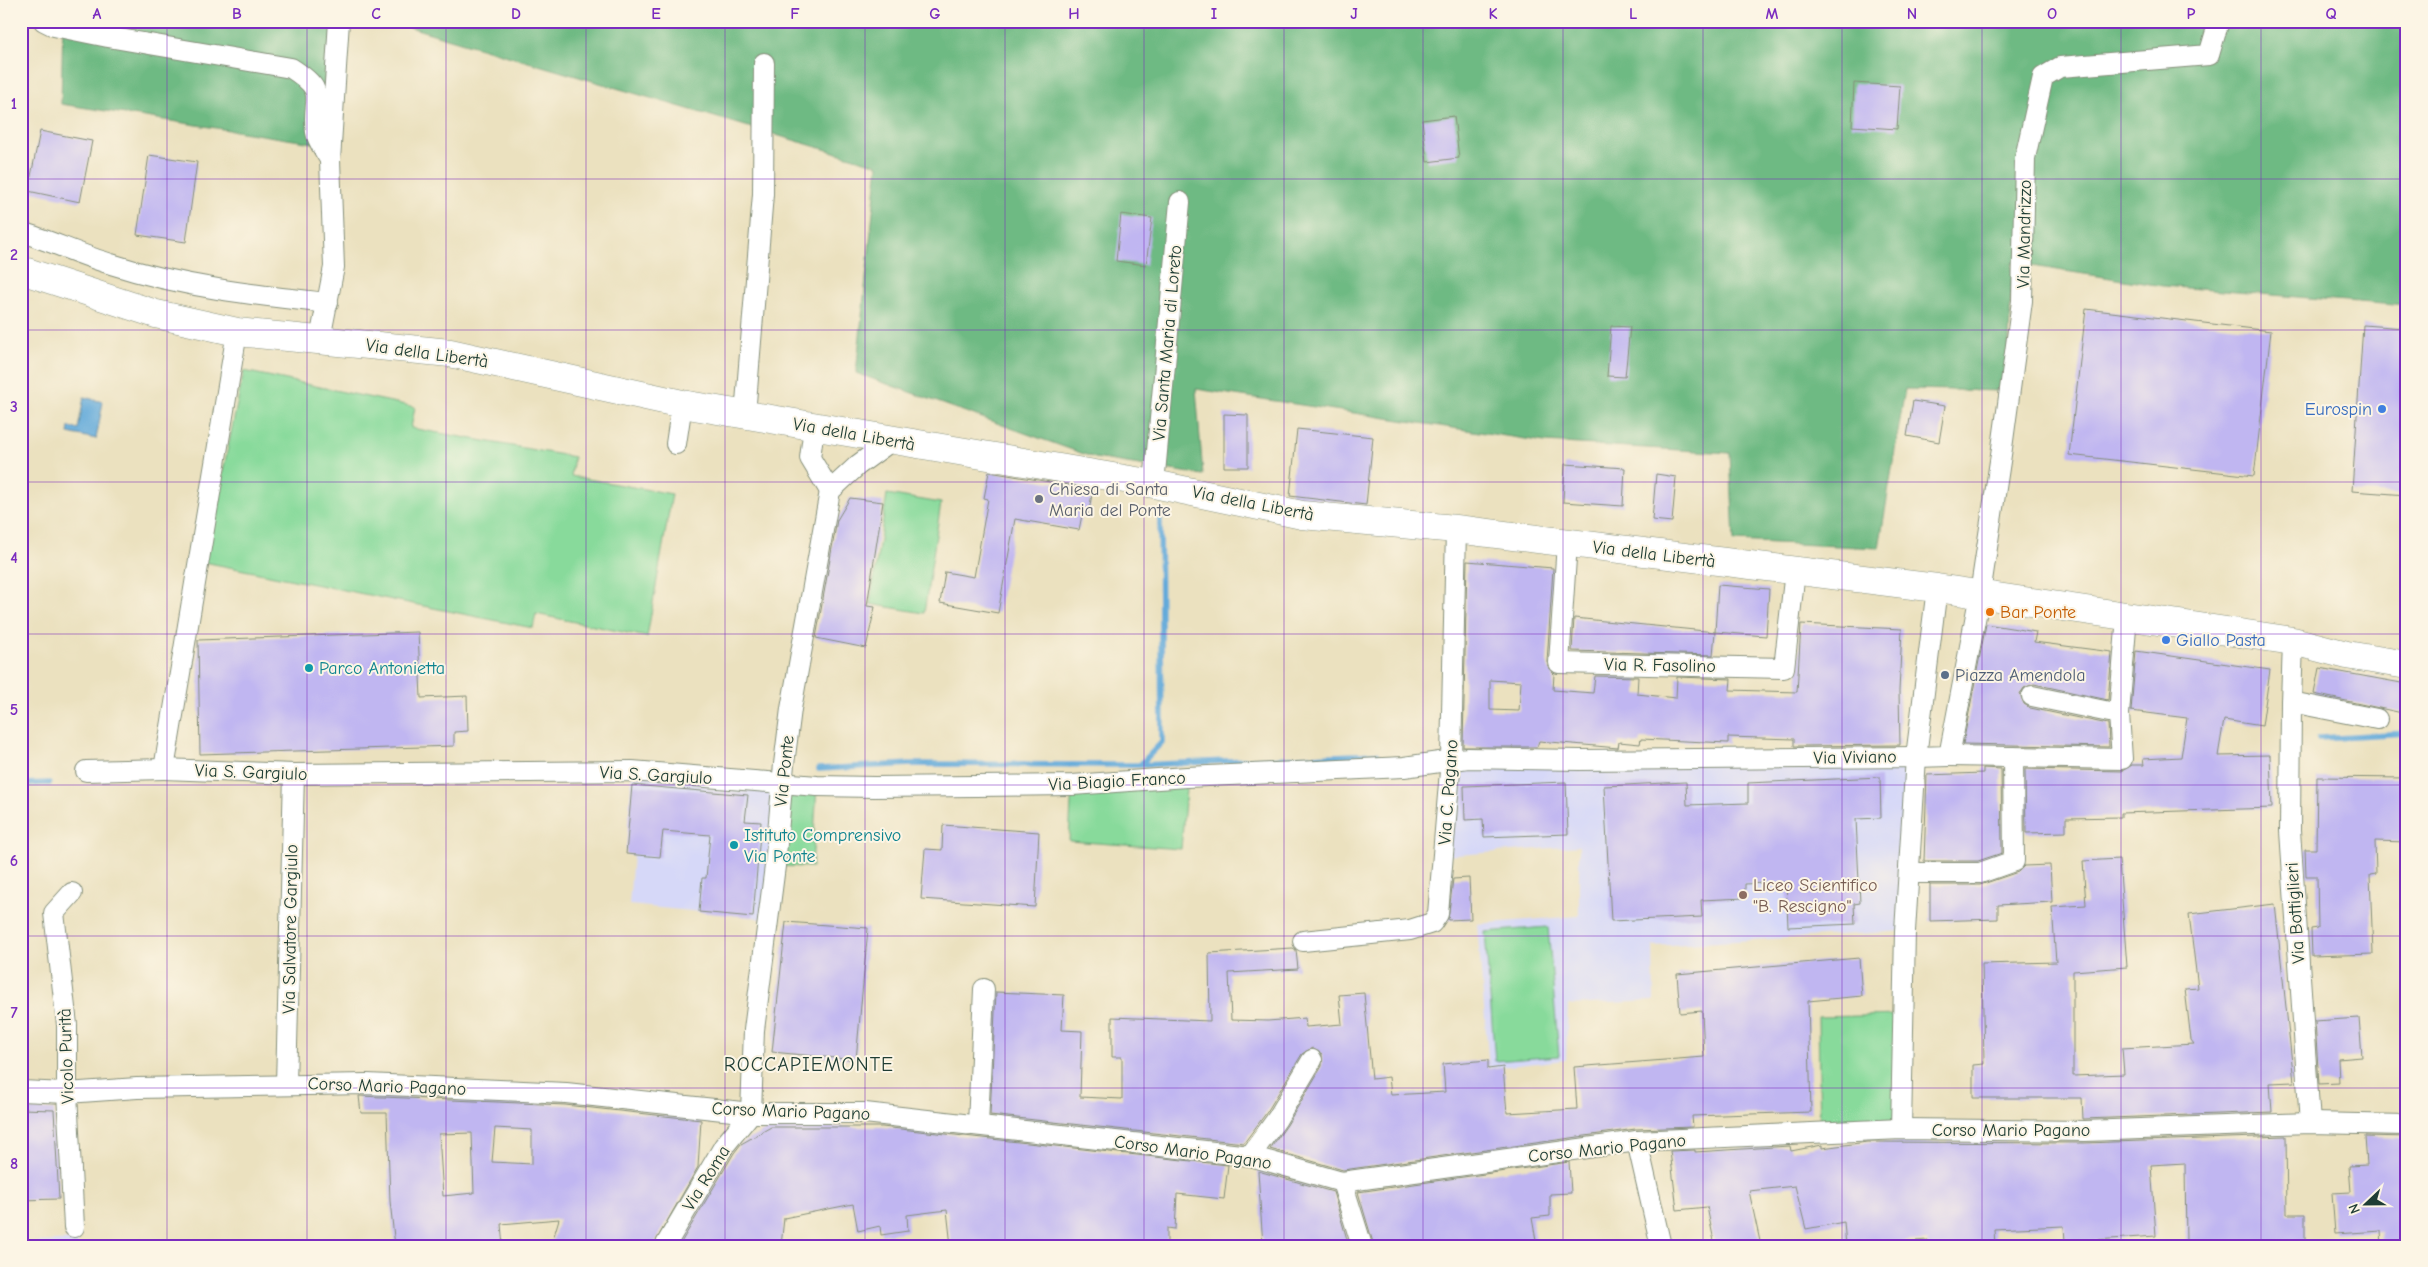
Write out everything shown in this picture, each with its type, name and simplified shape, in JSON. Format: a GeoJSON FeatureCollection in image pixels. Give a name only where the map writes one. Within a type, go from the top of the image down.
{"type":"FeatureCollection","features":[{"type":"Feature","properties":{"kind":"main road","name":"Via della Libertà"},"geometry":{"type":"LineString","coordinates":[[21,270],[156,314],[237,332],[450,353],[682,404],[1154,484],[1302,515],[1456,529],[1937,588],[2293,641],[2347,655],[2407,665]]}},
{"type":"Feature","properties":{"kind":"street"},"geometry":{"type":"LineString","coordinates":[[44,21],[54,26],[108,37],[291,68],[308,79],[318,94],[316,133],[330,160]]}},
{"type":"Feature","properties":{"kind":"street"},"geometry":{"type":"LineString","coordinates":[[320,340],[334,267],[330,160],[340,21]]}},
{"type":"Feature","properties":{"kind":"street","name":"Via Mandrizzo"},"geometry":{"type":"LineString","coordinates":[[1980,594],[2022,301],[2026,158],[2043,77],[2060,67],[2209,55],[2219,21]]}},
{"type":"Feature","properties":{"kind":"street"},"geometry":{"type":"LineString","coordinates":[[745,415],[763,194],[764,63]]}},
{"type":"Feature","properties":{"kind":"street","name":"Via Santa Maria di Loreto"},"geometry":{"type":"LineString","coordinates":[[1154,484],[1180,202]]}},
{"type":"Feature","properties":{"kind":"street"},"geometry":{"type":"LineString","coordinates":[[21,232],[110,264],[163,278],[227,292],[328,303]]}},
{"type":"Feature","properties":{"kind":"street"},"geometry":{"type":"LineString","coordinates":[[164,769],[237,332]]}},
{"type":"Feature","properties":{"kind":"street"},"geometry":{"type":"LineString","coordinates":[[676,444],[682,404]]}},
{"type":"Feature","properties":{"kind":"street"},"geometry":{"type":"LineString","coordinates":[[814,427],[810,458],[830,491],[858,465],[891,440]]}},
{"type":"Feature","properties":{"kind":"street"},"geometry":{"type":"LineString","coordinates":[[858,465],[864,451],[860,435]]}},
{"type":"Feature","properties":{"kind":"street","name":"Via Ponte"},"geometry":{"type":"LineString","coordinates":[[751,1112],[754,1030],[775,866],[781,782],[791,709],[830,491]]}},
{"type":"Feature","properties":{"kind":"street","name":"Via C. Pagano"},"geometry":{"type":"LineString","coordinates":[[1303,941],[1410,930],[1432,923],[1438,914],[1451,759],[1456,529]]}},
{"type":"Feature","properties":{"kind":"street","name":"Via R. Fasolino"},"geometry":{"type":"LineString","coordinates":[[1567,543],[1559,663],[1784,668],[1795,571]]}},
{"type":"Feature","properties":{"kind":"street"},"geometry":{"type":"LineString","coordinates":[[1937,588],[1916,757],[2122,758],[2119,714],[2127,616]]}},
{"type":"Feature","properties":{"kind":"street"},"geometry":{"type":"LineString","coordinates":[[1949,756],[1980,594]]}},
{"type":"Feature","properties":{"kind":"street","name":"Via Bottiglieri"},"geometry":{"type":"LineString","coordinates":[[2293,641],[2290,831],[2310,1123]]}},
{"type":"Feature","properties":{"kind":"street"},"geometry":{"type":"LineString","coordinates":[[2032,696],[2119,714]]}},
{"type":"Feature","properties":{"kind":"street"},"geometry":{"type":"LineString","coordinates":[[2291,702],[2377,719]]}},
{"type":"Feature","properties":{"kind":"street","name":"Via Viviano"},"geometry":{"type":"LineString","coordinates":[[1451,759],[1579,760],[1916,757],[1909,873],[1901,1129]]}},
{"type":"Feature","properties":{"kind":"street"},"geometry":{"type":"LineString","coordinates":[[1909,873],[1980,874],[2014,861],[2013,757]]}},
{"type":"Feature","properties":{"kind":"street","name":"Via Biagio Franco"},"geometry":{"type":"LineString","coordinates":[[781,782],[817,786],[874,787],[1072,785],[1186,777],[1404,767],[1451,759]]}},
{"type":"Feature","properties":{"kind":"street","name":"Via S. Gargiulo"},"geometry":{"type":"LineString","coordinates":[[86,771],[164,769],[294,774],[632,771],[781,782]]}},
{"type":"Feature","properties":{"kind":"street","name":"Via Salvatore Gargiulo"},"geometry":{"type":"LineString","coordinates":[[286,1084],[294,774]]}},
{"type":"Feature","properties":{"kind":"street","name":"Vicolo Purità"},"geometry":{"type":"LineString","coordinates":[[72,893],[54,913],[67,1025],[66,1093],[74,1227]]}},
{"type":"Feature","properties":{"kind":"street"},"geometry":{"type":"LineString","coordinates":[[978,1125],[984,990]]}},
{"type":"Feature","properties":{"kind":"street"},"geometry":{"type":"LineString","coordinates":[[1250,1156],[1278,1118],[1312,1060]]}},
{"type":"Feature","properties":{"kind":"street","name":"Corso Mario Pagano"},"geometry":{"type":"LineString","coordinates":[[21,1092],[66,1093],[137,1088],[367,1084],[566,1093],[751,1112],[865,1113],[1250,1156],[1342,1182],[1637,1141],[1901,1129],[2086,1131],[2310,1123],[2407,1125]]}},
{"type":"Feature","properties":{"kind":"street","name":"Via Roma"},"geometry":{"type":"LineString","coordinates":[[665,1246],[724,1146],[751,1112]]}},
{"type":"Feature","properties":{"kind":"street"},"geometry":{"type":"LineString","coordinates":[[1637,1141],[1660,1246]]}},
{"type":"Feature","properties":{"kind":"street"},"geometry":{"type":"LineString","coordinates":[[1342,1182],[1362,1246]]}},
{"type":"Feature","properties":{"kind":"shaded area","name":"Liceo Scientifico \"B. Rescigno\""},"geometry":{"type":"Polygon","coordinates":[[[1916,757],[1905,931],[1653,946],[1654,1001],[1568,1005],[1566,1060],[1489,1068],[1477,924],[1579,916],[1579,846],[1443,856],[1451,759],[1916,757]]]}},
{"type":"Feature","properties":{"kind":"shaded area"},"geometry":{"type":"Polygon","coordinates":[[[632,771],[781,782],[768,921],[753,917],[629,905],[633,855],[626,854],[632,771]]]}},
{"type":"Feature","properties":{"kind":"shaded area"},"geometry":{"type":"Polygon","coordinates":[[[78,1240],[78,1246],[21,1246],[21,1243],[78,1240]]]}},
{"type":"Feature","properties":{"kind":"green space"},"geometry":{"type":"Polygon","coordinates":[[[63,21],[336,21],[313,143],[61,104],[63,21]]]}},
{"type":"Feature","properties":{"kind":"green space"},"geometry":{"type":"Polygon","coordinates":[[[389,21],[2407,21],[2407,306],[2163,286],[2012,263],[2007,391],[1905,389],[1879,548],[1734,541],[1730,453],[1545,442],[1196,389],[1203,475],[1095,458],[856,373],[878,165],[389,21]]]}},
{"type":"Feature","properties":{"kind":"green space"},"geometry":{"type":"Polygon","coordinates":[[[244,371],[415,407],[411,428],[574,457],[571,476],[672,494],[647,637],[536,614],[533,628],[204,562],[244,371]]]}},
{"type":"Feature","properties":{"kind":"green space"},"geometry":{"type":"Polygon","coordinates":[[[887,494],[941,503],[924,613],[870,604],[887,494]]]}},
{"type":"Feature","properties":{"kind":"green space"},"geometry":{"type":"Polygon","coordinates":[[[1187,777],[1181,849],[1069,841],[1072,785],[1187,777]]]}},
{"type":"Feature","properties":{"kind":"green space"},"geometry":{"type":"Polygon","coordinates":[[[781,782],[817,786],[812,867],[775,866],[781,782]]]}},
{"type":"Feature","properties":{"kind":"green space"},"geometry":{"type":"Polygon","coordinates":[[[1548,927],[1559,1056],[1495,1061],[1485,932],[1548,927]]]}},
{"type":"Feature","properties":{"kind":"green space"},"geometry":{"type":"Polygon","coordinates":[[[1903,1015],[1901,1129],[1820,1133],[1818,1017],[1903,1015]]]}},
{"type":"Feature","properties":{"kind":"water"},"geometry":{"type":"Polygon","coordinates":[[[84,397],[103,402],[96,439],[68,433],[69,427],[78,429],[84,397]]]}},
{"type":"Feature","properties":{"kind":"building"},"geometry":{"type":"Polygon","coordinates":[[[1854,83],[1900,86],[1897,129],[1852,126],[1854,83]]]}},
{"type":"Feature","properties":{"kind":"building"},"geometry":{"type":"Polygon","coordinates":[[[1454,116],[1459,158],[1427,162],[1422,120],[1454,116]]]}},
{"type":"Feature","properties":{"kind":"building"},"geometry":{"type":"Polygon","coordinates":[[[40,131],[92,141],[80,202],[28,191],[40,131]]]}},
{"type":"Feature","properties":{"kind":"building"},"geometry":{"type":"Polygon","coordinates":[[[149,155],[197,162],[186,242],[137,235],[149,155]]]}},
{"type":"Feature","properties":{"kind":"building"},"geometry":{"type":"Polygon","coordinates":[[[1121,214],[1152,218],[1146,265],[1116,261],[1121,214]]]}},
{"type":"Feature","properties":{"kind":"building"},"geometry":{"type":"Polygon","coordinates":[[[2086,309],[2271,331],[2254,476],[2069,455],[2086,309]]]}},
{"type":"Feature","properties":{"kind":"building","name":"Eurospin"},"geometry":{"type":"Polygon","coordinates":[[[2363,325],[2407,328],[2407,495],[2352,491],[2363,325]]]}},
{"type":"Feature","properties":{"kind":"building"},"geometry":{"type":"Polygon","coordinates":[[[1611,326],[1630,327],[1625,377],[1607,376],[1611,326]]]}},
{"type":"Feature","properties":{"kind":"building"},"geometry":{"type":"Polygon","coordinates":[[[1913,401],[1945,406],[1939,442],[1907,436],[1913,401]]]}},
{"type":"Feature","properties":{"kind":"building"},"geometry":{"type":"Polygon","coordinates":[[[1224,414],[1248,415],[1248,467],[1224,467],[1224,414]]]}},
{"type":"Feature","properties":{"kind":"building"},"geometry":{"type":"Polygon","coordinates":[[[1297,429],[1373,437],[1366,505],[1290,496],[1297,429]]]}},
{"type":"Feature","properties":{"kind":"building"},"geometry":{"type":"Polygon","coordinates":[[[1565,464],[1625,468],[1623,506],[1563,502],[1565,464]]]}},
{"type":"Feature","properties":{"kind":"building"},"geometry":{"type":"Polygon","coordinates":[[[989,472],[1093,489],[1088,516],[1082,515],[1079,530],[1015,519],[998,613],[940,603],[945,572],[974,577],[988,499],[984,498],[989,472]]]}},
{"type":"Feature","properties":{"kind":"building"},"geometry":{"type":"Polygon","coordinates":[[[1656,474],[1676,477],[1672,522],[1652,520],[1656,474]]]}},
{"type":"Feature","properties":{"kind":"building"},"geometry":{"type":"Polygon","coordinates":[[[850,498],[883,502],[867,606],[875,607],[866,648],[816,638],[837,520],[850,498]]]}},
{"type":"Feature","properties":{"kind":"building"},"geometry":{"type":"Polygon","coordinates":[[[1467,561],[1553,568],[1547,662],[1549,669],[1554,674],[1553,690],[1593,693],[1595,676],[1638,677],[1637,694],[1676,698],[1677,677],[1731,679],[1730,690],[1797,692],[1801,624],[1902,629],[1899,691],[1900,745],[1794,746],[1794,739],[1728,737],[1728,743],[1641,739],[1640,744],[1619,742],[1618,748],[1539,741],[1537,747],[1463,747],[1467,561]],[[1490,680],[1490,710],[1519,711],[1521,682],[1490,680]]]}},
{"type":"Feature","properties":{"kind":"building"},"geometry":{"type":"Polygon","coordinates":[[[1718,585],[1769,589],[1766,636],[1715,632],[1718,585]]]}},
{"type":"Feature","properties":{"kind":"building"},"geometry":{"type":"Polygon","coordinates":[[[1574,618],[1715,632],[1713,655],[1572,651],[1574,618]]]}},
{"type":"Feature","properties":{"kind":"building"},"geometry":{"type":"Polygon","coordinates":[[[1986,624],[2036,632],[2034,642],[2112,652],[2108,700],[2034,684],[2024,688],[2020,694],[2024,704],[2030,708],[2108,724],[2109,747],[1963,744],[1986,624]]]}},
{"type":"Feature","properties":{"kind":"building","name":"Parco Antonietta"},"geometry":{"type":"Polygon","coordinates":[[[418,632],[421,698],[467,696],[468,731],[454,732],[454,746],[200,754],[198,640],[418,632]]]}},
{"type":"Feature","properties":{"kind":"building"},"geometry":{"type":"Polygon","coordinates":[[[2136,651],[2270,670],[2262,726],[2224,720],[2218,756],[2270,755],[2272,808],[2121,813],[2121,817],[2066,818],[2066,832],[2026,833],[2025,769],[2122,771],[2132,765],[2144,765],[2143,759],[2181,757],[2187,718],[2131,711],[2136,651]]]}},
{"type":"Feature","properties":{"kind":"building"},"geometry":{"type":"Polygon","coordinates":[[[2319,668],[2407,684],[2407,714],[2314,694],[2319,668]]]}},
{"type":"Feature","properties":{"kind":"building"},"geometry":{"type":"Polygon","coordinates":[[[1983,768],[2001,769],[2002,853],[1978,861],[1924,861],[1927,775],[1983,773],[1983,768]]]}},
{"type":"Feature","properties":{"kind":"building"},"geometry":{"type":"Polygon","coordinates":[[[1880,777],[1881,818],[1856,819],[1860,903],[1854,904],[1855,924],[1788,927],[1786,882],[1745,884],[1745,898],[1701,900],[1702,917],[1611,921],[1604,786],[1686,782],[1687,805],[1748,803],[1748,783],[1880,777]]]}},
{"type":"Feature","properties":{"kind":"building"},"geometry":{"type":"Polygon","coordinates":[[[2317,777],[2407,778],[2407,842],[2375,841],[2376,874],[2370,875],[2373,954],[2312,956],[2311,929],[2318,928],[2317,876],[2306,876],[2305,849],[2316,849],[2317,777]]]}},
{"type":"Feature","properties":{"kind":"building"},"geometry":{"type":"Polygon","coordinates":[[[1566,782],[1568,834],[1484,837],[1483,819],[1465,820],[1464,786],[1566,782]]]}},
{"type":"Feature","properties":{"kind":"building","name":"Istituto Comprensivo Via Ponte"},"geometry":{"type":"Polygon","coordinates":[[[632,785],[748,795],[745,821],[761,822],[753,917],[699,912],[702,878],[706,878],[710,835],[663,831],[660,857],[626,854],[632,785]]]}},
{"type":"Feature","properties":{"kind":"building"},"geometry":{"type":"Polygon","coordinates":[[[943,825],[1039,832],[1035,907],[921,899],[925,849],[942,850],[943,825]]]}},
{"type":"Feature","properties":{"kind":"building"},"geometry":{"type":"Polygon","coordinates":[[[2119,859],[2127,967],[2073,971],[2073,1076],[2124,1074],[2122,1048],[2194,1044],[2191,1040],[2185,989],[2198,988],[2189,914],[2275,904],[2294,1082],[2270,1083],[2272,1112],[2083,1119],[2082,1098],[1973,1098],[1973,1065],[1984,1064],[1982,964],[2056,962],[2052,907],[2086,905],[2083,861],[2119,859]]]}},
{"type":"Feature","properties":{"kind":"building"},"geometry":{"type":"Polygon","coordinates":[[[2050,865],[2052,902],[1998,905],[1998,919],[1930,921],[1930,885],[1980,885],[2018,872],[2024,866],[2050,865]]]}},
{"type":"Feature","properties":{"kind":"building"},"geometry":{"type":"Polygon","coordinates":[[[1469,878],[1471,919],[1448,920],[1453,879],[1469,878]]]}},
{"type":"Feature","properties":{"kind":"building"},"geometry":{"type":"Polygon","coordinates":[[[786,922],[868,928],[856,1060],[772,1052],[786,922]]]}},
{"type":"Feature","properties":{"kind":"building"},"geometry":{"type":"Polygon","coordinates":[[[1293,948],[1296,950],[1298,969],[1229,973],[1231,1020],[1268,1021],[1305,1018],[1306,1027],[1342,1024],[1339,995],[1364,993],[1372,1079],[1389,1077],[1391,1095],[1445,1092],[1443,1064],[1488,1060],[1488,1069],[1503,1067],[1507,1113],[1577,1109],[1574,1067],[1704,1057],[1702,1011],[1680,1013],[1677,974],[1859,958],[1862,996],[1808,1001],[1811,1112],[1692,1116],[1693,1127],[1635,1129],[1343,1170],[1270,1149],[1287,1125],[1322,1066],[1322,1054],[1312,1048],[1302,1054],[1267,1112],[1244,1143],[990,1115],[996,992],[1064,995],[1062,1030],[1082,1031],[1080,1097],[1122,1099],[1122,1057],[1112,1057],[1112,1017],[1210,1021],[1209,953],[1293,948]]]}},
{"type":"Feature","properties":{"kind":"building"},"geometry":{"type":"Polygon","coordinates":[[[2359,1018],[2362,1057],[2338,1059],[2339,1083],[2319,1084],[2315,1021],[2359,1018]]]}},
{"type":"Feature","properties":{"kind":"building"},"geometry":{"type":"Polygon","coordinates":[[[359,1096],[565,1105],[701,1120],[698,1167],[653,1246],[551,1246],[559,1219],[501,1224],[503,1246],[395,1246],[390,1201],[387,1113],[361,1113],[359,1096]],[[495,1128],[492,1162],[532,1164],[532,1130],[495,1128]],[[472,1133],[439,1134],[443,1196],[474,1193],[472,1133]]]}},
{"type":"Feature","properties":{"kind":"building"},"geometry":{"type":"Polygon","coordinates":[[[21,1109],[54,1110],[59,1199],[21,1200],[21,1109]]]}},
{"type":"Feature","properties":{"kind":"building"},"geometry":{"type":"Polygon","coordinates":[[[771,1127],[882,1127],[1228,1165],[1224,1199],[1177,1194],[1175,1229],[1167,1228],[1167,1246],[951,1246],[947,1210],[907,1215],[908,1231],[881,1235],[880,1226],[858,1231],[853,1204],[784,1218],[781,1246],[679,1246],[734,1153],[741,1144],[771,1127]]]}},
{"type":"Feature","properties":{"kind":"building"},"geometry":{"type":"Polygon","coordinates":[[[2286,1136],[2287,1214],[2305,1214],[2305,1246],[2186,1244],[2185,1163],[2151,1165],[2156,1236],[2065,1242],[2064,1226],[1994,1229],[1995,1246],[1929,1246],[1928,1240],[1846,1246],[1844,1222],[1806,1229],[1795,1186],[1749,1191],[1761,1246],[1715,1246],[1707,1207],[1677,1210],[1670,1151],[1695,1150],[1695,1152],[1790,1146],[1791,1151],[1822,1145],[1822,1148],[1867,1142],[2085,1143],[2286,1136]]]}},
{"type":"Feature","properties":{"kind":"building"},"geometry":{"type":"Polygon","coordinates":[[[2365,1136],[2407,1137],[2407,1246],[2382,1246],[2381,1231],[2335,1234],[2332,1193],[2351,1192],[2349,1166],[2367,1165],[2365,1136]]]}},
{"type":"Feature","properties":{"kind":"building"},"geometry":{"type":"Polygon","coordinates":[[[1569,1162],[1571,1193],[1550,1194],[1550,1216],[1532,1218],[1537,1246],[1374,1246],[1358,1192],[1569,1162]]]}},
{"type":"Feature","properties":{"kind":"building"},"geometry":{"type":"Polygon","coordinates":[[[1258,1171],[1333,1192],[1349,1246],[1263,1246],[1258,1171]]]}},
{"type":"Feature","properties":{"kind":"waterway"},"geometry":{"type":"LineString","coordinates":[[1140,765],[1162,742],[1160,514]]}},
{"type":"Feature","properties":{"kind":"waterway"},"geometry":{"type":"LineString","coordinates":[[2319,738],[2407,733]]}},
{"type":"Feature","properties":{"kind":"waterway"},"geometry":{"type":"LineString","coordinates":[[819,769],[912,764],[1140,765],[1377,754]]}},
{"type":"Feature","properties":{"kind":"waterway"},"geometry":{"type":"LineString","coordinates":[[21,784],[49,783]]}},
{"type":"Feature","properties":{"kind":"place","name":"Eurospin"},"geometry":{"type":"Point","coordinates":[2382,409]}},
{"type":"Feature","properties":{"kind":"place","name":"Chiesa di Santa Maria del Ponte"},"geometry":{"type":"Point","coordinates":[1039,499]}},
{"type":"Feature","properties":{"kind":"place","name":"Bar Ponte"},"geometry":{"type":"Point","coordinates":[1990,612]}},
{"type":"Feature","properties":{"kind":"place","name":"Giallo Pasta"},"geometry":{"type":"Point","coordinates":[2166,640]}},
{"type":"Feature","properties":{"kind":"place","name":"Parco Antonietta"},"geometry":{"type":"Point","coordinates":[309,668]}},
{"type":"Feature","properties":{"kind":"place","name":"Piazza Amendola"},"geometry":{"type":"Point","coordinates":[1945,675]}},
{"type":"Feature","properties":{"kind":"place","name":"Istituto Comprensivo Via Ponte"},"geometry":{"type":"Point","coordinates":[734,845]}},
{"type":"Feature","properties":{"kind":"place","name":"Liceo Scientifico \"B. Rescigno\""},"geometry":{"type":"Point","coordinates":[1743,895]}},
{"type":"Feature","properties":{"kind":"district","name":"ROCCAPIEMONTE"},"geometry":{"type":"Point","coordinates":[809,1064]}}]}
